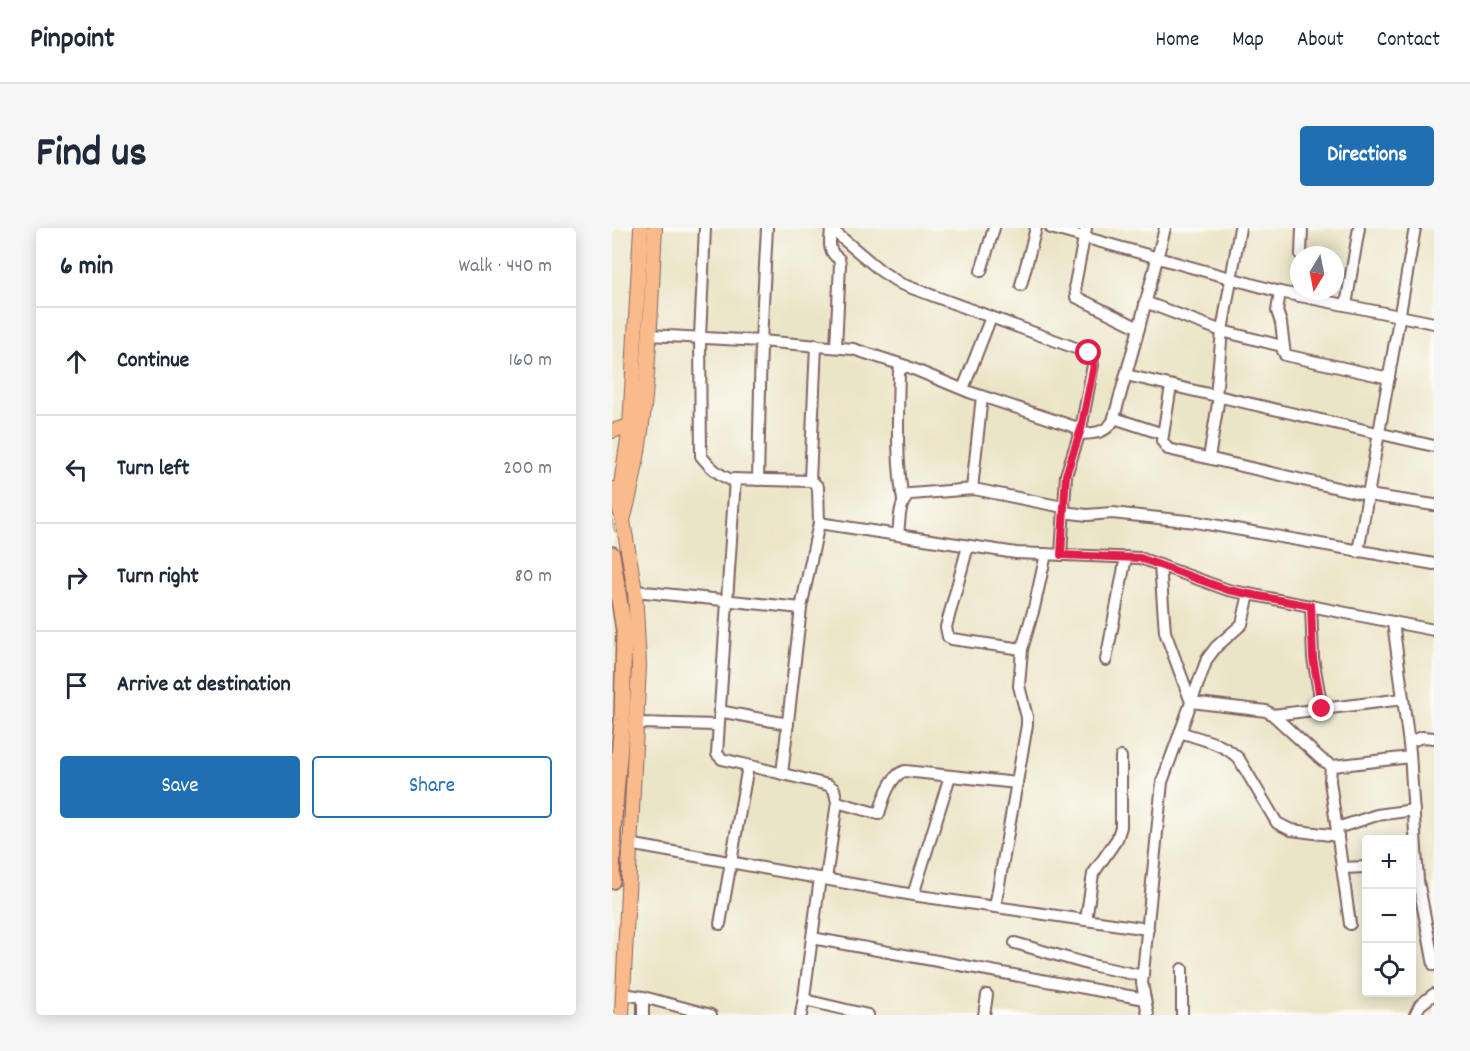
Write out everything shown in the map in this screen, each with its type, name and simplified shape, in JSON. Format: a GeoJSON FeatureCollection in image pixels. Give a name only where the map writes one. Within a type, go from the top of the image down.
{"type":"FeatureCollection","features":[{"type":"Feature","properties":{"kind":"highway"},"geometry":{"type":"LineString","coordinates":[[612,554],[624,631],[622,720],[613,831],[612,881]]}},
{"type":"Feature","properties":{"kind":"main road"},"geometry":{"type":"LineString","coordinates":[[640,228],[644,342]]}},
{"type":"Feature","properties":{"kind":"main road"},"geometry":{"type":"LineString","coordinates":[[619,523],[632,489],[655,228]]}},
{"type":"Feature","properties":{"kind":"main road"},"geometry":{"type":"LineString","coordinates":[[612,431],[637,427]]}},
{"type":"Feature","properties":{"kind":"main road"},"geometry":{"type":"LineString","coordinates":[[622,1015],[639,665],[635,591],[613,492],[620,491],[637,427]]}},
{"type":"Feature","properties":{"kind":"street"},"geometry":{"type":"LineString","coordinates":[[705,228],[700,337],[701,456],[724,477],[810,480],[818,487],[819,523],[801,608],[782,774]]}},
{"type":"Feature","properties":{"kind":"street"},"geometry":{"type":"LineString","coordinates":[[759,480],[761,341],[767,228]]}},
{"type":"Feature","properties":{"kind":"street"},"geometry":{"type":"LineString","coordinates":[[981,271],[994,228]]}},
{"type":"Feature","properties":{"kind":"street"},"geometry":{"type":"LineString","coordinates":[[1021,285],[1036,228]]}},
{"type":"Feature","properties":{"kind":"street"},"geometry":{"type":"LineString","coordinates":[[1051,228],[1084,233],[1231,280],[1290,294]]}},
{"type":"Feature","properties":{"kind":"street"},"geometry":{"type":"LineString","coordinates":[[644,342],[700,337],[816,345],[868,353],[1080,431],[1102,432],[1110,426],[1114,418],[1165,228]]}},
{"type":"Feature","properties":{"kind":"street"},"geometry":{"type":"LineString","coordinates":[[1209,458],[1222,331],[1240,228]]}},
{"type":"Feature","properties":{"kind":"street"},"geometry":{"type":"LineString","coordinates":[[1301,246],[1302,228]]}},
{"type":"Feature","properties":{"kind":"street"},"geometry":{"type":"LineString","coordinates":[[1346,305],[1359,228]]}},
{"type":"Feature","properties":{"kind":"street"},"geometry":{"type":"LineString","coordinates":[[1358,552],[1414,228]]}},
{"type":"Feature","properties":{"kind":"street"},"geometry":{"type":"LineString","coordinates":[[830,229],[892,279],[1089,353],[1092,357],[1094,365],[1080,431],[1067,469],[1061,555]]}},
{"type":"Feature","properties":{"kind":"street"},"geometry":{"type":"LineString","coordinates":[[830,229],[830,250],[839,259],[840,264],[836,347]]}},
{"type":"Feature","properties":{"kind":"street"},"geometry":{"type":"LineString","coordinates":[[1084,233],[1074,289],[1076,297],[1139,328]]}},
{"type":"Feature","properties":{"kind":"street"},"geometry":{"type":"LineString","coordinates":[[1280,292],[1277,311],[1282,330],[1283,351]]}},
{"type":"Feature","properties":{"kind":"street"},"geometry":{"type":"LineString","coordinates":[[1319,300],[1434,323]]}},
{"type":"Feature","properties":{"kind":"street"},"geometry":{"type":"LineString","coordinates":[[1145,302],[1222,331],[1282,346],[1287,357],[1389,378]]}},
{"type":"Feature","properties":{"kind":"street"},"geometry":{"type":"LineString","coordinates":[[963,389],[991,317]]}},
{"type":"Feature","properties":{"kind":"street"},"geometry":{"type":"LineString","coordinates":[[810,480],[816,345]]}},
{"type":"Feature","properties":{"kind":"street"},"geometry":{"type":"LineString","coordinates":[[898,535],[903,500],[897,464],[899,371],[906,366]]}},
{"type":"Feature","properties":{"kind":"street"},"geometry":{"type":"LineString","coordinates":[[1126,375],[1434,446]]}},
{"type":"Feature","properties":{"kind":"street"},"geometry":{"type":"LineString","coordinates":[[1171,386],[1162,444],[1168,449],[1368,495],[1434,505]]}},
{"type":"Feature","properties":{"kind":"street"},"geometry":{"type":"LineString","coordinates":[[972,489],[982,396]]}},
{"type":"Feature","properties":{"kind":"street"},"geometry":{"type":"LineString","coordinates":[[1114,418],[1163,434]]}},
{"type":"Feature","properties":{"kind":"street"},"geometry":{"type":"LineString","coordinates":[[735,479],[716,749],[719,757],[828,785],[834,789],[837,802],[812,938],[801,1015]]}},
{"type":"Feature","properties":{"kind":"street"},"geometry":{"type":"LineString","coordinates":[[903,500],[911,494],[972,489],[1087,515],[1113,513],[1191,521],[1434,564]]}},
{"type":"Feature","properties":{"kind":"street"},"geometry":{"type":"LineString","coordinates":[[819,523],[1016,553],[1140,558],[1228,590],[1434,630]]}},
{"type":"Feature","properties":{"kind":"street"},"geometry":{"type":"LineString","coordinates":[[968,546],[946,627],[948,637],[1022,649]]}},
{"type":"Feature","properties":{"kind":"street"},"geometry":{"type":"LineString","coordinates":[[995,907],[1027,717],[1019,686],[1022,649],[1046,554]]}},
{"type":"Feature","properties":{"kind":"street"},"geometry":{"type":"LineString","coordinates":[[1106,660],[1126,557]]}},
{"type":"Feature","properties":{"kind":"street"},"geometry":{"type":"LineString","coordinates":[[1160,565],[1165,632],[1191,702]]}},
{"type":"Feature","properties":{"kind":"street"},"geometry":{"type":"LineString","coordinates":[[635,591],[801,608]]}},
{"type":"Feature","properties":{"kind":"street"},"geometry":{"type":"LineString","coordinates":[[1148,1015],[1143,976],[1162,782],[1211,653],[1242,624],[1249,594]]}},
{"type":"Feature","properties":{"kind":"street"},"geometry":{"type":"LineString","coordinates":[[1311,606],[1313,658],[1322,709]]}},
{"type":"Feature","properties":{"kind":"street"},"geometry":{"type":"LineString","coordinates":[[1393,622],[1409,742],[1414,835]]}},
{"type":"Feature","properties":{"kind":"street"},"geometry":{"type":"LineString","coordinates":[[1273,715],[1403,699]]}},
{"type":"Feature","properties":{"kind":"street"},"geometry":{"type":"LineString","coordinates":[[1191,702],[1262,710],[1273,715],[1322,760],[1331,765],[1339,766],[1410,757]]}},
{"type":"Feature","properties":{"kind":"street"},"geometry":{"type":"LineString","coordinates":[[719,711],[788,724]]}},
{"type":"Feature","properties":{"kind":"street"},"geometry":{"type":"LineString","coordinates":[[636,723],[718,725]]}},
{"type":"Feature","properties":{"kind":"street"},"geometry":{"type":"LineString","coordinates":[[1180,732],[1225,747],[1233,752],[1276,823],[1291,830],[1337,832],[1377,815],[1414,810]]}},
{"type":"Feature","properties":{"kind":"street"},"geometry":{"type":"LineString","coordinates":[[1409,742],[1422,737],[1434,738]]}},
{"type":"Feature","properties":{"kind":"street"},"geometry":{"type":"LineString","coordinates":[[1086,920],[1093,874],[1117,839],[1121,827],[1121,757]]}},
{"type":"Feature","properties":{"kind":"street"},"geometry":{"type":"LineString","coordinates":[[1331,765],[1330,781],[1350,924]]}},
{"type":"Feature","properties":{"kind":"street"},"geometry":{"type":"LineString","coordinates":[[720,924],[748,766]]}},
{"type":"Feature","properties":{"kind":"street"},"geometry":{"type":"LineString","coordinates":[[837,802],[879,814],[884,798],[897,774],[901,772],[1017,783]]}},
{"type":"Feature","properties":{"kind":"street"},"geometry":{"type":"LineString","coordinates":[[913,895],[950,776]]}},
{"type":"Feature","properties":{"kind":"street"},"geometry":{"type":"LineString","coordinates":[[629,844],[913,895],[1148,929]]}},
{"type":"Feature","properties":{"kind":"street"},"geometry":{"type":"LineString","coordinates":[[1342,867],[1362,867]]}},
{"type":"Feature","properties":{"kind":"street"},"geometry":{"type":"LineString","coordinates":[[1416,873],[1430,921],[1434,964]]}},
{"type":"Feature","properties":{"kind":"street"},"geometry":{"type":"LineString","coordinates":[[812,938],[1145,999]]}},
{"type":"Feature","properties":{"kind":"street"},"geometry":{"type":"LineString","coordinates":[[1015,943],[1091,965],[1143,976]]}},
{"type":"Feature","properties":{"kind":"street"},"geometry":{"type":"LineString","coordinates":[[1182,969],[1182,1015]]}},
{"type":"Feature","properties":{"kind":"street"},"geometry":{"type":"LineString","coordinates":[[623,994],[643,997],[705,1014]]}},
{"type":"Feature","properties":{"kind":"street"},"geometry":{"type":"LineString","coordinates":[[984,1015],[987,994]]}},
{"type":"Feature","properties":{"kind":"street"},"geometry":{"type":"LineString","coordinates":[[1415,1015],[1420,1005],[1434,994]]}},
{"type":"Feature","properties":{"kind":"street"},"geometry":{"type":"LineString","coordinates":[[643,997],[643,1015]]}},
{"type":"Feature","properties":{"kind":"street"},"geometry":{"type":"LineString","coordinates":[[804,997],[809,1001],[868,1015]]}},
{"type":"Feature","properties":{"kind":"route"},"geometry":{"type":"LineString","coordinates":[[1089,353],[1094,365],[1081,429],[1067,469],[1061,555],[1140,558],[1228,590],[1311,606],[1313,658],[1322,709]]}}]}
